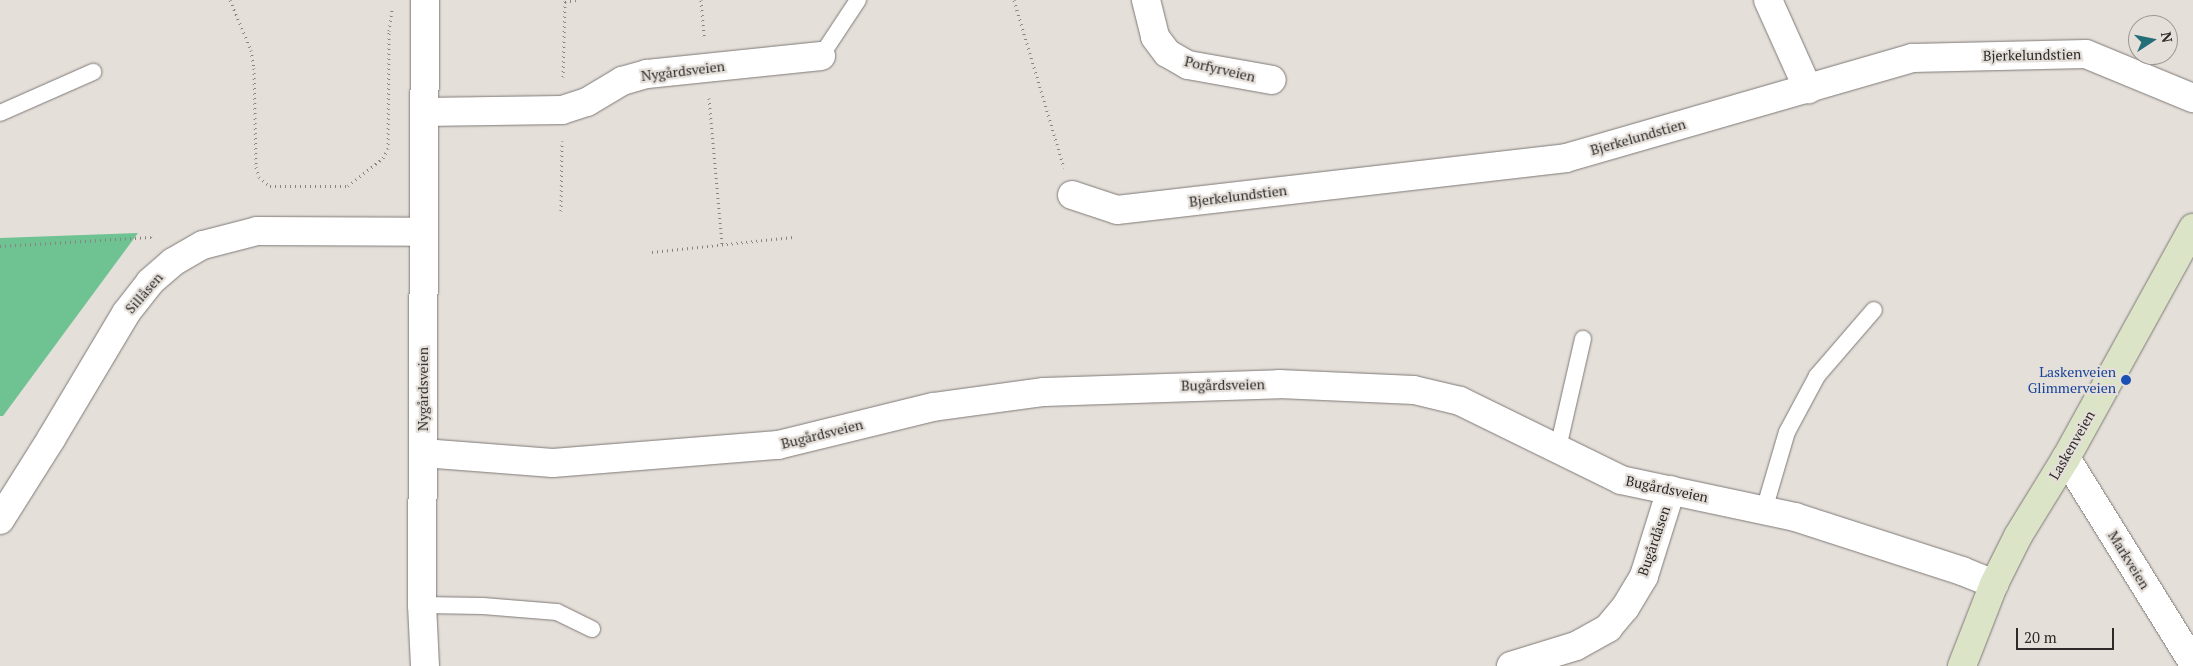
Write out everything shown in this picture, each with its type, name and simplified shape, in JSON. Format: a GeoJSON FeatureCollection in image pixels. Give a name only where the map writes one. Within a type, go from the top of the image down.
{"type":"FeatureCollection","features":[{"type":"Feature","properties":{"kind":"street","name":"Nygårdsveien"},"geometry":{"type":"LineString","coordinates":[[425,0],[422,605],[425,666]]}},
{"type":"Feature","properties":{"kind":"street","name":"Porfyrveien"},"geometry":{"type":"LineString","coordinates":[[1146,0],[1155,37],[1167,53],[1188,65],[1272,80]]}},
{"type":"Feature","properties":{"kind":"street"},"geometry":{"type":"LineString","coordinates":[[1768,0],[1808,89]]}},
{"type":"Feature","properties":{"kind":"street","name":"Bjerkelundstien"},"geometry":{"type":"LineString","coordinates":[[1072,195],[1117,210],[1566,158],[1912,58],[2086,54],[2193,98]]}},
{"type":"Feature","properties":{"kind":"street","name":"Nygårdsveien"},"geometry":{"type":"LineString","coordinates":[[424,112],[562,110],[587,102],[622,81],[647,74],[821,56]]}},
{"type":"Feature","properties":{"kind":"street","name":"Laskenveien"},"geometry":{"type":"LineString","coordinates":[[1962,666],[1994,584],[2018,536],[2066,458],[2193,229]]}},
{"type":"Feature","properties":{"kind":"street","name":"Sillåsen"},"geometry":{"type":"LineString","coordinates":[[0,520],[51,440],[126,313],[150,282],[173,262],[202,245],[257,231],[424,232]]}},
{"type":"Feature","properties":{"kind":"street","name":"Bugårdsveien"},"geometry":{"type":"LineString","coordinates":[[423,453],[553,463],[572,462],[778,445],[933,407],[1044,392],[1279,384],[1372,387],[1423,392],[1460,401],[1621,480],[1795,517],[1962,571],[1994,584]]}},
{"type":"Feature","properties":{"kind":"street","name":"Markveien"},"geometry":{"type":"LineString","coordinates":[[2066,458],[2193,663]]}},
{"type":"Feature","properties":{"kind":"street","name":"Bugårdåsen"},"geometry":{"type":"LineString","coordinates":[[1511,666],[1576,646],[1608,628],[1625,608],[1644,576],[1671,490]]}},
{"type":"Feature","properties":{"kind":"lane","name":"Nygårdsveien"},"geometry":{"type":"LineString","coordinates":[[821,56],[858,0]]}},
{"type":"Feature","properties":{"kind":"lane"},"geometry":{"type":"LineString","coordinates":[[0,113],[93,72]]}},
{"type":"Feature","properties":{"kind":"lane"},"geometry":{"type":"LineString","coordinates":[[1764,510],[1788,432],[1817,376],[1874,310]]}},
{"type":"Feature","properties":{"kind":"lane"},"geometry":{"type":"LineString","coordinates":[[1558,448],[1583,339]]}},
{"type":"Feature","properties":{"kind":"lane"},"geometry":{"type":"LineString","coordinates":[[422,605],[483,606],[557,612],[592,629]]}},
{"type":"Feature","properties":{"kind":"path"},"geometry":{"type":"LineString","coordinates":[[230,0],[252,50],[256,166],[259,177],[270,186],[348,186],[382,158],[388,150],[389,32],[392,7]]}},
{"type":"Feature","properties":{"kind":"path"},"geometry":{"type":"LineString","coordinates":[[565,2],[576,0]]}},
{"type":"Feature","properties":{"kind":"path"},"geometry":{"type":"LineString","coordinates":[[701,0],[722,244]]}},
{"type":"Feature","properties":{"kind":"path"},"geometry":{"type":"LineString","coordinates":[[1014,0],[1072,195]]}},
{"type":"Feature","properties":{"kind":"path"},"geometry":{"type":"LineString","coordinates":[[0,246],[151,237],[173,262]]}},
{"type":"Feature","properties":{"kind":"path"},"geometry":{"type":"LineString","coordinates":[[652,252],[794,237]]}},
{"type":"Feature","properties":{"kind":"green space"},"geometry":{"type":"Polygon","coordinates":[[[138,233],[3,416],[0,416],[0,238],[138,233]]]}},
{"type":"Feature","properties":{"kind":"place","name":"Laskenveien Glimmerveien"},"geometry":{"type":"Point","coordinates":[2126,380]}}]}
